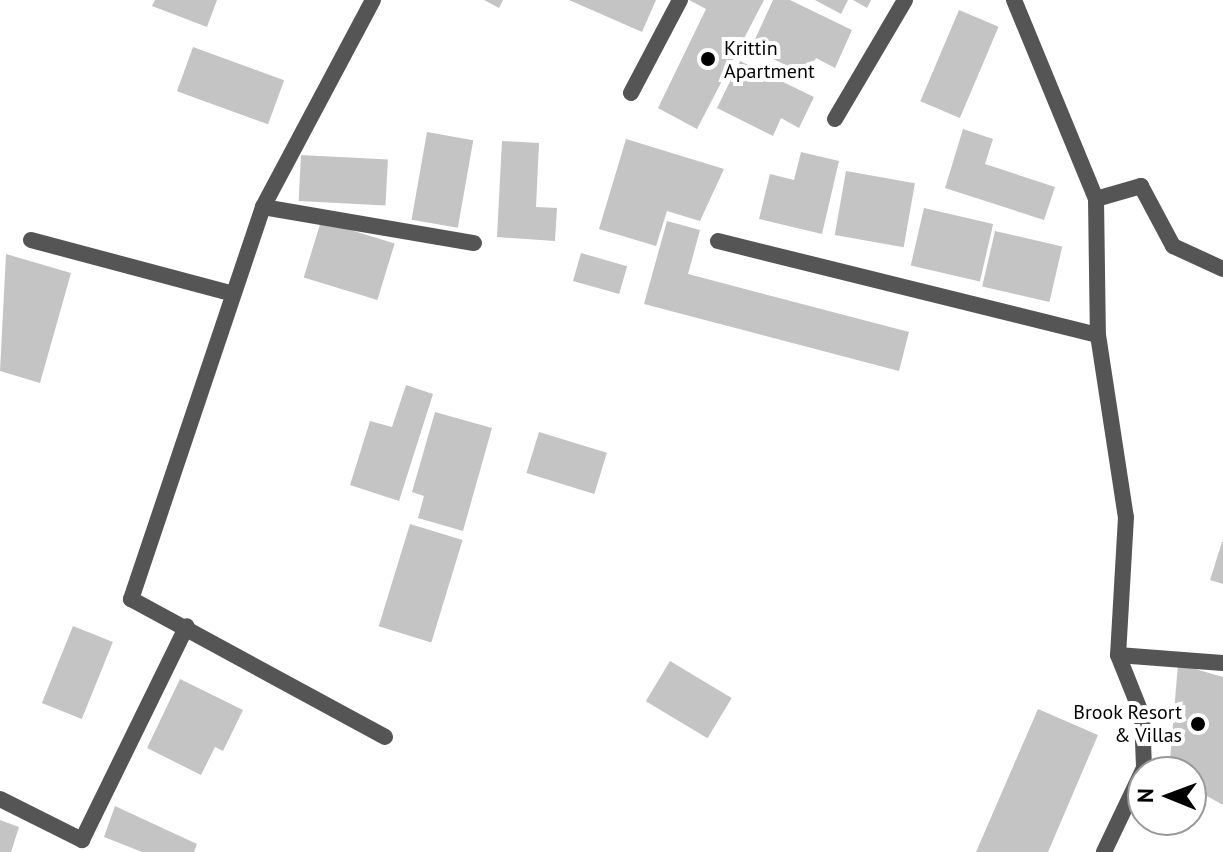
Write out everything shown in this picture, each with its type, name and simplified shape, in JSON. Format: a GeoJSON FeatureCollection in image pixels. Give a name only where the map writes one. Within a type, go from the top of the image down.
{"type":"FeatureCollection","features":[{"type":"Feature","properties":{"kind":"street"},"geometry":{"type":"LineString","coordinates":[[373,0],[263,207],[230,293],[131,599],[187,626],[385,737]]}},
{"type":"Feature","properties":{"kind":"street"},"geometry":{"type":"LineString","coordinates":[[631,93],[680,0]]}},
{"type":"Feature","properties":{"kind":"street"},"geometry":{"type":"LineString","coordinates":[[835,119],[905,0]]}},
{"type":"Feature","properties":{"kind":"street"},"geometry":{"type":"LineString","coordinates":[[1014,0],[1096,199],[1098,335],[1126,517],[1118,655],[1142,715],[1144,768],[1104,852]]}},
{"type":"Feature","properties":{"kind":"street"},"geometry":{"type":"LineString","coordinates":[[1096,199],[1141,186],[1173,246],[1223,269]]}},
{"type":"Feature","properties":{"kind":"street"},"geometry":{"type":"LineString","coordinates":[[263,207],[474,243]]}},
{"type":"Feature","properties":{"kind":"street"},"geometry":{"type":"LineString","coordinates":[[31,240],[230,293]]}},
{"type":"Feature","properties":{"kind":"street"},"geometry":{"type":"LineString","coordinates":[[718,241],[1098,335]]}},
{"type":"Feature","properties":{"kind":"street"},"geometry":{"type":"LineString","coordinates":[[0,799],[82,840],[187,626]]}},
{"type":"Feature","properties":{"kind":"street"},"geometry":{"type":"LineString","coordinates":[[1118,655],[1223,663]]}},
{"type":"Feature","properties":{"kind":"building"},"geometry":{"type":"Polygon","coordinates":[[[155,0],[217,0],[207,27],[152,6],[155,0]]]}},
{"type":"Feature","properties":{"kind":"building"},"geometry":{"type":"Polygon","coordinates":[[[484,0],[503,0],[499,8],[484,0]]]}},
{"type":"Feature","properties":{"kind":"building"},"geometry":{"type":"Polygon","coordinates":[[[569,0],[656,0],[642,32],[569,0]]]}},
{"type":"Feature","properties":{"kind":"building","name":"Krittin Apartment"},"geometry":{"type":"Polygon","coordinates":[[[689,0],[764,0],[697,129],[658,108],[706,9],[689,0]]]}},
{"type":"Feature","properties":{"kind":"building"},"geometry":{"type":"Polygon","coordinates":[[[773,0],[790,0],[852,30],[835,68],[816,58],[808,76],[751,48],[773,0]]]}},
{"type":"Feature","properties":{"kind":"building"},"geometry":{"type":"Polygon","coordinates":[[[815,0],[848,0],[841,14],[815,0]]]}},
{"type":"Feature","properties":{"kind":"building"},"geometry":{"type":"Polygon","coordinates":[[[853,0],[871,0],[867,8],[853,0]]]}},
{"type":"Feature","properties":{"kind":"building"},"geometry":{"type":"Polygon","coordinates":[[[959,10],[999,27],[960,118],[920,101],[959,10]]]}},
{"type":"Feature","properties":{"kind":"building"},"geometry":{"type":"Polygon","coordinates":[[[193,47],[284,80],[268,124],[177,91],[193,47]]]}},
{"type":"Feature","properties":{"kind":"building"},"geometry":{"type":"Polygon","coordinates":[[[740,61],[814,97],[799,128],[781,118],[773,136],[717,108],[740,61]]]}},
{"type":"Feature","properties":{"kind":"building"},"geometry":{"type":"Polygon","coordinates":[[[963,129],[993,139],[985,164],[1055,187],[1044,220],[945,188],[963,129]]]}},
{"type":"Feature","properties":{"kind":"building"},"geometry":{"type":"Polygon","coordinates":[[[427,132],[473,140],[458,228],[412,220],[427,132]]]}},
{"type":"Feature","properties":{"kind":"building"},"geometry":{"type":"Polygon","coordinates":[[[626,139],[724,169],[700,221],[667,211],[656,246],[599,229],[626,139]]]}},
{"type":"Feature","properties":{"kind":"building"},"geometry":{"type":"Polygon","coordinates":[[[502,141],[539,143],[536,207],[557,208],[555,241],[497,237],[502,141]]]}},
{"type":"Feature","properties":{"kind":"building"},"geometry":{"type":"Polygon","coordinates":[[[801,152],[839,161],[822,234],[759,219],[770,174],[794,180],[801,152]]]}},
{"type":"Feature","properties":{"kind":"building"},"geometry":{"type":"Polygon","coordinates":[[[301,155],[388,160],[385,205],[299,201],[301,155]]]}},
{"type":"Feature","properties":{"kind":"building"},"geometry":{"type":"Polygon","coordinates":[[[846,171],[915,183],[904,247],[835,235],[846,171]]]}},
{"type":"Feature","properties":{"kind":"building"},"geometry":{"type":"Polygon","coordinates":[[[924,208],[993,224],[980,281],[911,265],[924,208]]]}},
{"type":"Feature","properties":{"kind":"building"},"geometry":{"type":"Polygon","coordinates":[[[321,221],[395,244],[377,300],[304,277],[321,221]]]}},
{"type":"Feature","properties":{"kind":"building"},"geometry":{"type":"Polygon","coordinates":[[[667,221],[700,230],[688,274],[909,332],[899,371],[644,304],[667,221]]]}},
{"type":"Feature","properties":{"kind":"building"},"geometry":{"type":"Polygon","coordinates":[[[995,231],[1062,247],[1049,302],[982,287],[995,231]]]}},
{"type":"Feature","properties":{"kind":"building"},"geometry":{"type":"Polygon","coordinates":[[[581,253],[627,266],[619,294],[573,281],[581,253]]]}},
{"type":"Feature","properties":{"kind":"building"},"geometry":{"type":"Polygon","coordinates":[[[6,254],[71,273],[40,383],[0,371],[6,254]]]}},
{"type":"Feature","properties":{"kind":"building"},"geometry":{"type":"Polygon","coordinates":[[[406,385],[433,394],[399,501],[350,485],[370,421],[392,427],[406,385]]]}},
{"type":"Feature","properties":{"kind":"building"},"geometry":{"type":"Polygon","coordinates":[[[435,412],[492,428],[463,531],[418,518],[424,496],[412,492],[435,412]]]}},
{"type":"Feature","properties":{"kind":"building"},"geometry":{"type":"Polygon","coordinates":[[[539,432],[607,453],[594,494],[526,473],[539,432]]]}},
{"type":"Feature","properties":{"kind":"building"},"geometry":{"type":"Polygon","coordinates":[[[410,524],[463,540],[431,642],[379,626],[410,524]]]}},
{"type":"Feature","properties":{"kind":"building"},"geometry":{"type":"Polygon","coordinates":[[[1223,542],[1223,584],[1210,580],[1223,542]]]}},
{"type":"Feature","properties":{"kind":"building"},"geometry":{"type":"Polygon","coordinates":[[[73,626],[113,642],[82,719],[42,703],[73,626]]]}},
{"type":"Feature","properties":{"kind":"building"},"geometry":{"type":"Polygon","coordinates":[[[670,661],[732,698],[708,738],[646,701],[670,661]]]}},
{"type":"Feature","properties":{"kind":"building","name":"Brook Resort & Villas"},"geometry":{"type":"Polygon","coordinates":[[[1178,664],[1223,677],[1223,805],[1207,796],[1207,756],[1170,756],[1178,664]]]}},
{"type":"Feature","properties":{"kind":"building"},"geometry":{"type":"Polygon","coordinates":[[[180,679],[243,710],[223,751],[215,747],[201,775],[147,748],[180,679]]]}},
{"type":"Feature","properties":{"kind":"building"},"geometry":{"type":"Polygon","coordinates":[[[1038,709],[1098,735],[1048,852],[976,852],[1038,709]]]}},
{"type":"Feature","properties":{"kind":"building"},"geometry":{"type":"Polygon","coordinates":[[[115,806],[197,844],[194,852],[142,852],[104,837],[115,806]]]}},
{"type":"Feature","properties":{"kind":"building"},"geometry":{"type":"Polygon","coordinates":[[[0,820],[19,827],[11,852],[0,852],[0,820]]]}},
{"type":"Feature","properties":{"kind":"place","name":"Krittin Apartment"},"geometry":{"type":"Point","coordinates":[708,59]}},
{"type":"Feature","properties":{"kind":"place","name":"Brook Resort & Villas"},"geometry":{"type":"Point","coordinates":[1198,724]}}]}
